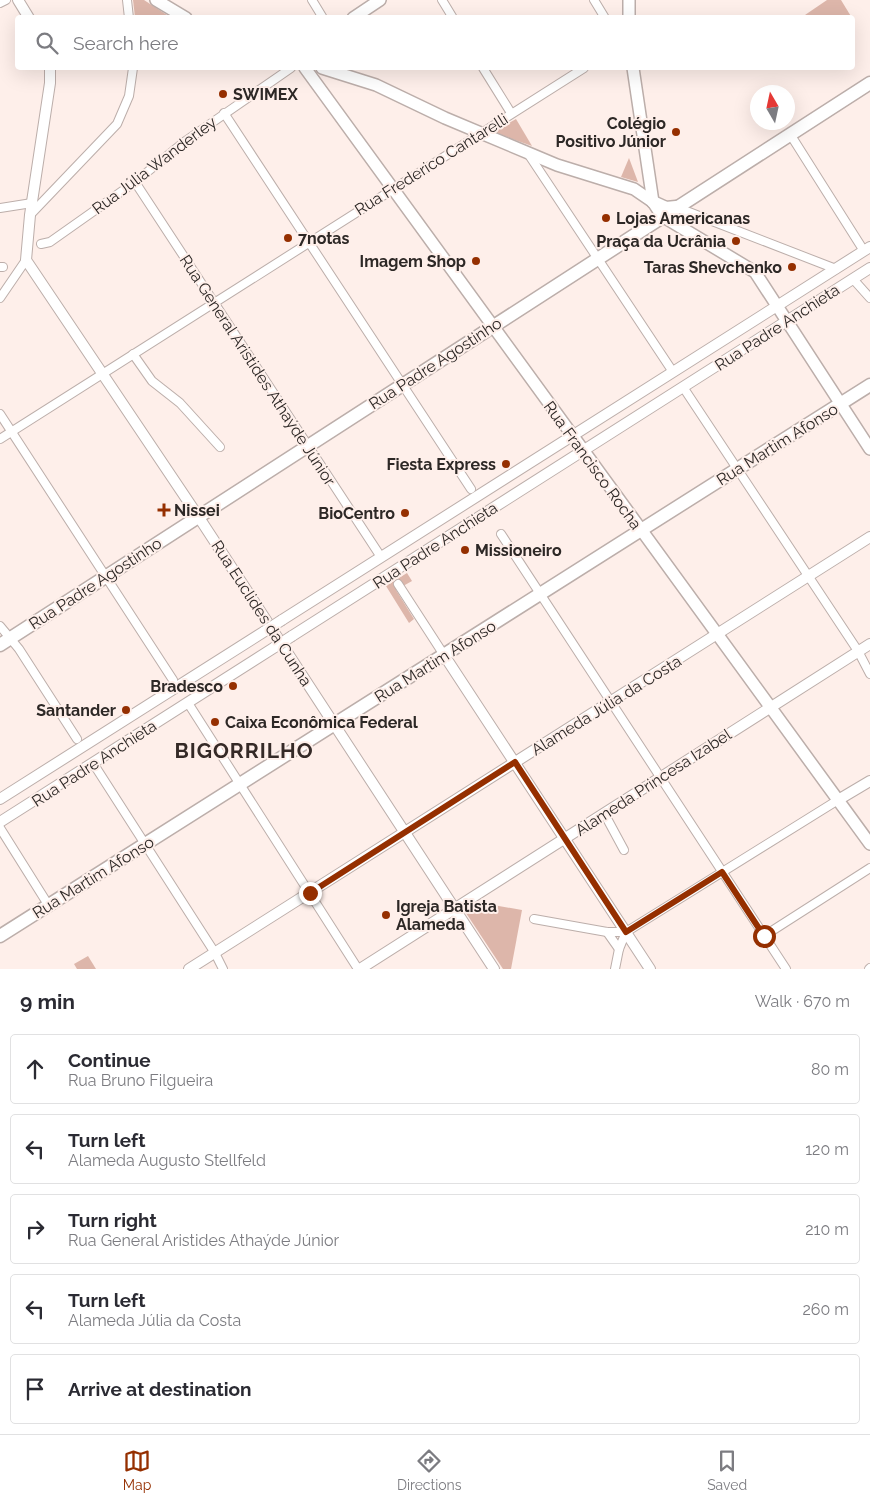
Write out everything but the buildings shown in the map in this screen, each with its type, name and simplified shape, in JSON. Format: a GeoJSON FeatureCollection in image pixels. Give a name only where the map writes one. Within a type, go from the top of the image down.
{"type":"FeatureCollection","features":[{"type":"Feature","properties":{"kind":"main road"},"geometry":{"type":"LineString","coordinates":[[156,0],[181,15]]}},
{"type":"Feature","properties":{"kind":"main road"},"geometry":{"type":"LineString","coordinates":[[358,15],[380,0]]}},
{"type":"Feature","properties":{"kind":"main road"},"geometry":{"type":"LineString","coordinates":[[629,0],[629,15]]}},
{"type":"Feature","properties":{"kind":"main road","name":"Rua Francisco Rocha"},"geometry":{"type":"LineString","coordinates":[[306,70],[391,189],[870,844]]}},
{"type":"Feature","properties":{"kind":"main road"},"geometry":{"type":"LineString","coordinates":[[316,85],[317,70]]}},
{"type":"Feature","properties":{"kind":"main road"},"geometry":{"type":"LineString","coordinates":[[328,70],[376,85],[479,133],[567,169],[629,187],[666,208],[676,207]]}},
{"type":"Feature","properties":{"kind":"main road"},"geometry":{"type":"LineString","coordinates":[[633,70],[653,202],[662,216],[754,271],[870,449]]}},
{"type":"Feature","properties":{"kind":"main road","name":"Rua Padre Agostinho"},"geometry":{"type":"LineString","coordinates":[[5,642],[870,83]]}},
{"type":"Feature","properties":{"kind":"main road","name":"Rua Martim Afonso"},"geometry":{"type":"LineString","coordinates":[[0,936],[870,385]]}},
{"type":"Feature","properties":{"kind":"street"},"geometry":{"type":"LineString","coordinates":[[0,4],[6,0]]}},
{"type":"Feature","properties":{"kind":"street"},"geometry":{"type":"LineString","coordinates":[[18,0],[27,15]]}},
{"type":"Feature","properties":{"kind":"street"},"geometry":{"type":"LineString","coordinates":[[128,0],[129,15]]}},
{"type":"Feature","properties":{"kind":"street"},"geometry":{"type":"LineString","coordinates":[[312,0],[321,15]]}},
{"type":"Feature","properties":{"kind":"street"},"geometry":{"type":"LineString","coordinates":[[442,0],[451,15]]}},
{"type":"Feature","properties":{"kind":"street"},"geometry":{"type":"LineString","coordinates":[[594,0],[603,15]]}},
{"type":"Feature","properties":{"kind":"street"},"geometry":{"type":"LineString","coordinates":[[0,298],[26,260],[30,215],[50,83],[50,70]]}},
{"type":"Feature","properties":{"kind":"street"},"geometry":{"type":"LineString","coordinates":[[30,215],[117,124],[129,96],[133,70]]}},
{"type":"Feature","properties":{"kind":"street","name":"Rua Júlia Wanderley"},"geometry":{"type":"LineString","coordinates":[[41,244],[50,242],[134,182],[224,113],[288,70]]}},
{"type":"Feature","properties":{"kind":"street"},"geometry":{"type":"LineString","coordinates":[[485,70],[511,113]]}},
{"type":"Feature","properties":{"kind":"street","name":"Rua Frederico Cantarelli"},"geometry":{"type":"LineString","coordinates":[[0,439],[581,70]]}},
{"type":"Feature","properties":{"kind":"street"},"geometry":{"type":"LineString","coordinates":[[224,113],[470,489]]}},
{"type":"Feature","properties":{"kind":"street"},"geometry":{"type":"LineString","coordinates":[[790,134],[867,249]]}},
{"type":"Feature","properties":{"kind":"street"},"geometry":{"type":"LineString","coordinates":[[529,154],[673,372]]}},
{"type":"Feature","properties":{"kind":"street","name":"Rua General Aristides Athaýde Júnior"},"geometry":{"type":"LineString","coordinates":[[134,182],[381,558]]}},
{"type":"Feature","properties":{"kind":"street"},"geometry":{"type":"LineString","coordinates":[[0,208],[32,203]]}},
{"type":"Feature","properties":{"kind":"street"},"geometry":{"type":"LineString","coordinates":[[676,207],[836,268]]}},
{"type":"Feature","properties":{"kind":"street","name":"Rua Padre Anchieta"},"geometry":{"type":"LineString","coordinates":[[0,800],[867,249]]}},
{"type":"Feature","properties":{"kind":"street","name":"Rua Euclides da Cunha"},"geometry":{"type":"LineString","coordinates":[[26,260],[198,516],[494,969]]}},
{"type":"Feature","properties":{"kind":"street","name":"Rua Padre Anchieta"},"geometry":{"type":"LineString","coordinates":[[0,822],[870,268]]}},
{"type":"Feature","properties":{"kind":"street"},"geometry":{"type":"LineString","coordinates":[[853,279],[870,298]]}},
{"type":"Feature","properties":{"kind":"street"},"geometry":{"type":"LineString","coordinates":[[133,354],[152,381],[180,403],[220,448]]}},
{"type":"Feature","properties":{"kind":"street"},"geometry":{"type":"LineString","coordinates":[[683,387],[858,652],[870,674]]}},
{"type":"Feature","properties":{"kind":"street"},"geometry":{"type":"LineString","coordinates":[[0,414],[173,680]]}},
{"type":"Feature","properties":{"kind":"street"},"geometry":{"type":"LineString","coordinates":[[500,534],[786,969]]}},
{"type":"Feature","properties":{"kind":"street","name":"Alameda Júlia da Costa"},"geometry":{"type":"LineString","coordinates":[[189,969],[870,537]]}},
{"type":"Feature","properties":{"kind":"street"},"geometry":{"type":"LineString","coordinates":[[398,584],[650,969]]}},
{"type":"Feature","properties":{"kind":"street"},"geometry":{"type":"LineString","coordinates":[[305,606],[315,621]]}},
{"type":"Feature","properties":{"kind":"street"},"geometry":{"type":"LineString","coordinates":[[0,626],[5,642],[19,649],[77,739]]}},
{"type":"Feature","properties":{"kind":"street","name":"Alameda Princesa Izabel"},"geometry":{"type":"LineString","coordinates":[[359,969],[870,644]]}},
{"type":"Feature","properties":{"kind":"street"},"geometry":{"type":"LineString","coordinates":[[188,703],[359,969]]}},
{"type":"Feature","properties":{"kind":"street"},"geometry":{"type":"LineString","coordinates":[[93,763],[215,953],[223,969]]}},
{"type":"Feature","properties":{"kind":"street"},"geometry":{"type":"LineString","coordinates":[[534,919],[607,932],[626,932],[870,781]]}},
{"type":"Feature","properties":{"kind":"street"},"geometry":{"type":"LineString","coordinates":[[604,813],[624,850]]}},
{"type":"Feature","properties":{"kind":"street"},"geometry":{"type":"LineString","coordinates":[[0,828],[49,906]]}},
{"type":"Feature","properties":{"kind":"street"},"geometry":{"type":"LineString","coordinates":[[764,936],[870,868]]}},
{"type":"Feature","properties":{"kind":"street"},"geometry":{"type":"LineString","coordinates":[[607,932],[618,949]]}},
{"type":"Feature","properties":{"kind":"street"},"geometry":{"type":"LineString","coordinates":[[615,969],[618,949],[626,932]]}},
{"type":"Feature","properties":{"kind":"shaded area"},"geometry":{"type":"Polygon","coordinates":[[[133,0],[144,0],[167,15],[135,15],[133,0]]]}},
{"type":"Feature","properties":{"kind":"shaded area"},"geometry":{"type":"Polygon","coordinates":[[[827,0],[841,0],[850,15],[805,15],[827,0]]]}},
{"type":"Feature","properties":{"kind":"shaded area"},"geometry":{"type":"Polygon","coordinates":[[[516,119],[532,146],[493,132],[516,119]]]}},
{"type":"Feature","properties":{"kind":"shaded area"},"geometry":{"type":"Polygon","coordinates":[[[629,158],[638,182],[621,177],[629,158]]]}},
{"type":"Feature","properties":{"kind":"shaded area"},"geometry":{"type":"Polygon","coordinates":[[[407,573],[412,581],[396,590],[414,619],[409,623],[386,586],[407,573]]]}},
{"type":"Feature","properties":{"kind":"shaded area"},"geometry":{"type":"Polygon","coordinates":[[[476,902],[522,910],[511,969],[503,969],[464,910],[476,902]]]}},
{"type":"Feature","properties":{"kind":"shaded area"},"geometry":{"type":"Polygon","coordinates":[[[88,956],[96,969],[77,969],[74,964],[88,956]]]}},
{"type":"Feature","properties":{"kind":"place","name":"SWIMEX"},"geometry":{"type":"Point","coordinates":[223,94]}},
{"type":"Feature","properties":{"kind":"place","name":"Colégio Positivo Júnior"},"geometry":{"type":"Point","coordinates":[676,132]}},
{"type":"Feature","properties":{"kind":"place","name":"Lojas Americanas"},"geometry":{"type":"Point","coordinates":[606,218]}},
{"type":"Feature","properties":{"kind":"place","name":"7notas"},"geometry":{"type":"Point","coordinates":[288,238]}},
{"type":"Feature","properties":{"kind":"place","name":"Praça da Ucrânia"},"geometry":{"type":"Point","coordinates":[736,241]}},
{"type":"Feature","properties":{"kind":"place","name":"Imagem Shop"},"geometry":{"type":"Point","coordinates":[476,261]}},
{"type":"Feature","properties":{"kind":"place","name":"Taras Shevchenko"},"geometry":{"type":"Point","coordinates":[792,267]}},
{"type":"Feature","properties":{"kind":"place","name":"Fiesta Express"},"geometry":{"type":"Point","coordinates":[506,464]}},
{"type":"Feature","properties":{"kind":"place","name":"Nissei"},"geometry":{"type":"Point","coordinates":[164,510]}},
{"type":"Feature","properties":{"kind":"place","name":"BioCentro"},"geometry":{"type":"Point","coordinates":[405,513]}},
{"type":"Feature","properties":{"kind":"place","name":"Missioneiro"},"geometry":{"type":"Point","coordinates":[465,550]}},
{"type":"Feature","properties":{"kind":"place","name":"Bradesco"},"geometry":{"type":"Point","coordinates":[233,686]}},
{"type":"Feature","properties":{"kind":"place","name":"Santander"},"geometry":{"type":"Point","coordinates":[126,710]}},
{"type":"Feature","properties":{"kind":"place","name":"Caixa Econômica Federal"},"geometry":{"type":"Point","coordinates":[215,722]}},
{"type":"Feature","properties":{"kind":"place","name":"Igreja Batista Alameda"},"geometry":{"type":"Point","coordinates":[386,915]}},
{"type":"Feature","properties":{"kind":"district","name":"BIGORRILHO"},"geometry":{"type":"Point","coordinates":[244,751]}},
{"type":"Feature","properties":{"kind":"route"},"geometry":{"type":"LineString","coordinates":[[310,893],[515,762],[626,932],[722,872],[764,936]]}}]}
